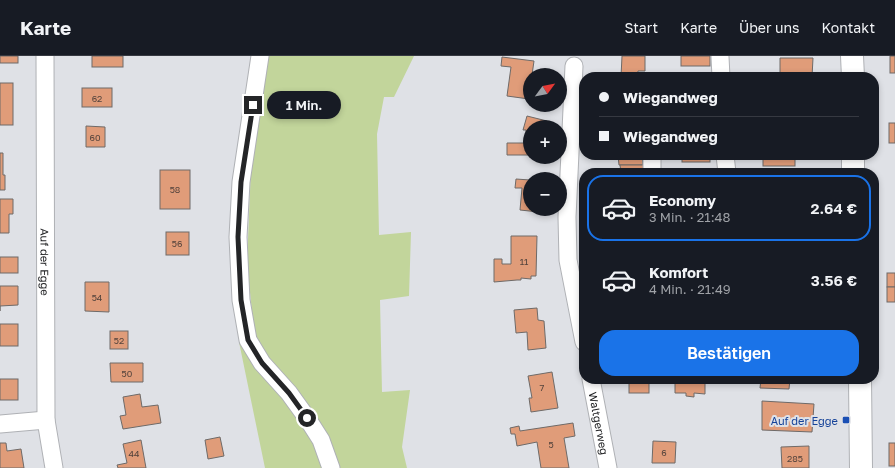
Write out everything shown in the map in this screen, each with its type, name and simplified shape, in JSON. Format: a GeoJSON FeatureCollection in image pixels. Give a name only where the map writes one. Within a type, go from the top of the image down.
{"type":"FeatureCollection","features":[{"type":"Feature","properties":{"kind":"main road"},"geometry":{"type":"LineString","coordinates":[[852,56],[852,72]]}},
{"type":"Feature","properties":{"kind":"main road"},"geometry":{"type":"LineString","coordinates":[[860,384],[861,468]]}},
{"type":"Feature","properties":{"kind":"street","name":"Auf der Egge"},"geometry":{"type":"LineString","coordinates":[[44,56],[46,420],[54,468]]}},
{"type":"Feature","properties":{"kind":"street"},"geometry":{"type":"LineString","coordinates":[[260,56],[241,182],[238,237],[241,300],[248,340],[262,363],[289,393],[307,418],[321,440],[331,468]]}},
{"type":"Feature","properties":{"kind":"street"},"geometry":{"type":"LineString","coordinates":[[720,57],[721,72]]}},
{"type":"Feature","properties":{"kind":"street"},"geometry":{"type":"LineString","coordinates":[[574,66],[567,217],[568,260],[579,316]]}},
{"type":"Feature","properties":{"kind":"street","name":"Waltgerweg"},"geometry":{"type":"LineString","coordinates":[[592,384],[608,468]]}},
{"type":"Feature","properties":{"kind":"street"},"geometry":{"type":"LineString","coordinates":[[0,424],[46,420]]}},
{"type":"Feature","properties":{"kind":"green space"},"geometry":{"type":"Polygon","coordinates":[[[267,56],[414,56],[394,97],[384,97],[377,134],[379,235],[411,232],[409,296],[380,300],[382,392],[410,390],[402,447],[407,468],[339,468],[317,416],[292,386],[265,358],[254,331],[247,263],[251,168],[267,56]]]}},
{"type":"Feature","properties":{"kind":"green space"},"geometry":{"type":"Polygon","coordinates":[[[239,342],[256,367],[304,423],[325,468],[265,468],[239,342]]]}},
{"type":"Feature","properties":{"kind":"building"},"geometry":{"type":"Polygon","coordinates":[[[0,56],[18,56],[18,63],[0,63],[0,56]]]}},
{"type":"Feature","properties":{"kind":"building"},"geometry":{"type":"Polygon","coordinates":[[[92,56],[123,56],[123,67],[92,67],[92,56]]]}},
{"type":"Feature","properties":{"kind":"building"},"geometry":{"type":"Polygon","coordinates":[[[622,56],[645,56],[645,71],[621,72],[622,56]]]}},
{"type":"Feature","properties":{"kind":"building"},"geometry":{"type":"Polygon","coordinates":[[[681,56],[710,56],[710,66],[681,66],[681,56]]]}},
{"type":"Feature","properties":{"kind":"building"},"geometry":{"type":"Polygon","coordinates":[[[890,56],[895,56],[895,73],[890,73],[890,56]]]}},
{"type":"Feature","properties":{"kind":"building"},"geometry":{"type":"Polygon","coordinates":[[[502,57],[534,61],[533,68],[523,68],[523,98],[507,96],[511,67],[501,66],[502,57]]]}},
{"type":"Feature","properties":{"kind":"building"},"geometry":{"type":"Polygon","coordinates":[[[780,58],[813,58],[812,72],[780,72],[780,58]]]}},
{"type":"Feature","properties":{"kind":"building"},"geometry":{"type":"Polygon","coordinates":[[[0,83],[13,83],[13,125],[0,125],[0,83]]]}},
{"type":"Feature","properties":{"kind":"building"},"geometry":{"type":"Polygon","coordinates":[[[82,88],[112,88],[112,107],[82,107],[82,88]]]}},
{"type":"Feature","properties":{"kind":"building"},"geometry":{"type":"Polygon","coordinates":[[[527,116],[543,120],[526,120],[527,116]]]}},
{"type":"Feature","properties":{"kind":"building"},"geometry":{"type":"Polygon","coordinates":[[[889,123],[895,123],[895,143],[889,143],[889,123]]]}},
{"type":"Feature","properties":{"kind":"building"},"geometry":{"type":"Polygon","coordinates":[[[86,126],[105,127],[105,147],[86,147],[86,126]]]}},
{"type":"Feature","properties":{"kind":"building"},"geometry":{"type":"Polygon","coordinates":[[[507,143],[523,143],[523,155],[507,155],[507,143]]]}},
{"type":"Feature","properties":{"kind":"building"},"geometry":{"type":"Polygon","coordinates":[[[0,153],[3,153],[5,190],[0,190],[0,153]]]}},
{"type":"Feature","properties":{"kind":"building"},"geometry":{"type":"Polygon","coordinates":[[[618,160],[642,160],[643,165],[619,165],[618,160]]]}},
{"type":"Feature","properties":{"kind":"building"},"geometry":{"type":"Polygon","coordinates":[[[682,160],[710,160],[710,162],[682,162],[682,160]]]}},
{"type":"Feature","properties":{"kind":"building"},"geometry":{"type":"Polygon","coordinates":[[[763,160],[795,160],[795,166],[763,166],[763,160]]]}},
{"type":"Feature","properties":{"kind":"building"},"geometry":{"type":"Polygon","coordinates":[[[620,165],[645,165],[645,168],[620,168],[620,165]]]}},
{"type":"Feature","properties":{"kind":"building"},"geometry":{"type":"Polygon","coordinates":[[[160,170],[190,170],[190,209],[160,209],[160,170]]]}},
{"type":"Feature","properties":{"kind":"building"},"geometry":{"type":"Polygon","coordinates":[[[516,179],[523,180],[523,210],[520,210],[522,188],[515,188],[516,179]]]}},
{"type":"Feature","properties":{"kind":"building"},"geometry":{"type":"Polygon","coordinates":[[[0,199],[13,199],[13,214],[9,214],[9,233],[0,233],[0,199]]]}},
{"type":"Feature","properties":{"kind":"building"},"geometry":{"type":"Polygon","coordinates":[[[166,232],[189,232],[189,255],[166,255],[166,232]]]}},
{"type":"Feature","properties":{"kind":"building"},"geometry":{"type":"Polygon","coordinates":[[[511,236],[537,236],[536,276],[531,276],[531,279],[521,278],[521,280],[494,282],[494,259],[502,259],[502,264],[511,264],[511,236]]]}},
{"type":"Feature","properties":{"kind":"building"},"geometry":{"type":"Polygon","coordinates":[[[0,257],[18,257],[18,273],[0,273],[0,257]]]}},
{"type":"Feature","properties":{"kind":"building"},"geometry":{"type":"Polygon","coordinates":[[[887,273],[895,273],[895,287],[887,287],[887,273]]]}},
{"type":"Feature","properties":{"kind":"building"},"geometry":{"type":"Polygon","coordinates":[[[85,282],[109,282],[109,312],[85,311],[85,282]]]}},
{"type":"Feature","properties":{"kind":"building"},"geometry":{"type":"Polygon","coordinates":[[[0,286],[18,286],[18,305],[0,306],[0,286]]]}},
{"type":"Feature","properties":{"kind":"building"},"geometry":{"type":"Polygon","coordinates":[[[887,287],[895,287],[895,302],[887,302],[887,287]]]}},
{"type":"Feature","properties":{"kind":"building"},"geometry":{"type":"Polygon","coordinates":[[[537,308],[538,320],[544,321],[546,348],[528,350],[527,332],[516,333],[514,310],[537,308]]]}},
{"type":"Feature","properties":{"kind":"building"},"geometry":{"type":"Polygon","coordinates":[[[0,324],[18,324],[18,346],[0,346],[0,324]]]}},
{"type":"Feature","properties":{"kind":"building"},"geometry":{"type":"Polygon","coordinates":[[[110,331],[128,331],[128,349],[110,349],[110,331]]]}},
{"type":"Feature","properties":{"kind":"building"},"geometry":{"type":"Polygon","coordinates":[[[110,363],[143,363],[143,382],[111,382],[110,363]]]}},
{"type":"Feature","properties":{"kind":"building"},"geometry":{"type":"Polygon","coordinates":[[[552,372],[558,408],[531,412],[529,398],[532,398],[528,376],[552,372]]]}},
{"type":"Feature","properties":{"kind":"building"},"geometry":{"type":"Polygon","coordinates":[[[0,379],[18,379],[18,400],[0,400],[0,379]]]}},
{"type":"Feature","properties":{"kind":"building"},"geometry":{"type":"Polygon","coordinates":[[[629,384],[649,384],[649,393],[629,393],[629,384]]]}},
{"type":"Feature","properties":{"kind":"building"},"geometry":{"type":"Polygon","coordinates":[[[675,384],[705,384],[705,394],[694,393],[694,397],[686,396],[686,393],[675,393],[675,384]]]}},
{"type":"Feature","properties":{"kind":"building"},"geometry":{"type":"Polygon","coordinates":[[[760,384],[790,384],[789,389],[760,388],[760,384]]]}},
{"type":"Feature","properties":{"kind":"building"},"geometry":{"type":"Polygon","coordinates":[[[140,394],[142,407],[158,405],[161,423],[123,429],[120,416],[126,415],[123,397],[140,394]]]}},
{"type":"Feature","properties":{"kind":"building"},"geometry":{"type":"Polygon","coordinates":[[[762,401],[814,404],[812,432],[762,430],[762,401]]]}},
{"type":"Feature","properties":{"kind":"building"},"geometry":{"type":"Polygon","coordinates":[[[573,423],[575,436],[564,438],[569,468],[541,468],[537,442],[517,446],[515,434],[511,434],[510,428],[519,426],[520,431],[573,423]]]}},
{"type":"Feature","properties":{"kind":"building"},"geometry":{"type":"Polygon","coordinates":[[[220,437],[224,456],[208,459],[205,440],[220,437]]]}},
{"type":"Feature","properties":{"kind":"building"},"geometry":{"type":"Polygon","coordinates":[[[141,440],[146,468],[118,468],[117,465],[127,463],[123,444],[141,440]]]}},
{"type":"Feature","properties":{"kind":"building"},"geometry":{"type":"Polygon","coordinates":[[[653,441],[676,442],[675,463],[652,463],[653,441]]]}},
{"type":"Feature","properties":{"kind":"building"},"geometry":{"type":"Polygon","coordinates":[[[0,443],[6,443],[7,451],[21,449],[24,468],[0,468],[0,443]]]}},
{"type":"Feature","properties":{"kind":"building"},"geometry":{"type":"Polygon","coordinates":[[[889,443],[895,443],[895,466],[889,466],[889,443]]]}},
{"type":"Feature","properties":{"kind":"building"},"geometry":{"type":"Polygon","coordinates":[[[809,446],[809,468],[782,468],[781,447],[809,446]]]}},
{"type":"Feature","properties":{"kind":"place","name":"Auf der Egge"},"geometry":{"type":"Point","coordinates":[846,420]}},
{"type":"Feature","properties":{"kind":"route"},"geometry":{"type":"LineString","coordinates":[[253,105],[241,182],[238,237],[241,300],[248,340],[262,363],[289,393],[307,418]]}}]}
